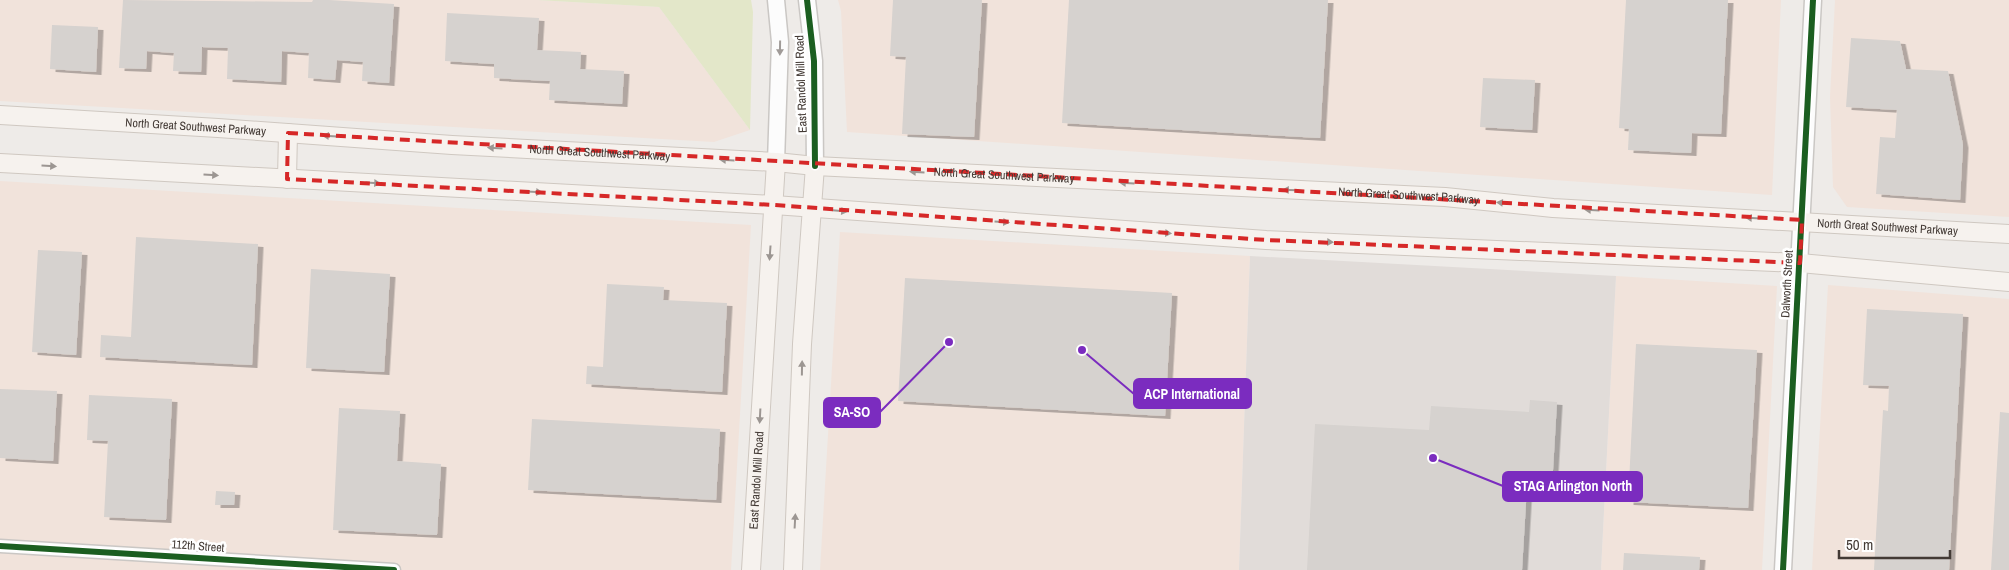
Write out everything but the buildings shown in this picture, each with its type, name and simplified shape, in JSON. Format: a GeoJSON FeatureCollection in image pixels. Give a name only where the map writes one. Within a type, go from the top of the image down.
{"type":"FeatureCollection","features":[{"type":"Feature","properties":{"kind":"main road","name":"North Great Southwest Parkway"},"geometry":{"type":"LineString","coordinates":[[0,115],[452,145],[776,162],[815,166],[1438,196],[1553,208],[1802,220],[2009,234]]}},
{"type":"Feature","properties":{"kind":"main road"},"geometry":{"type":"LineString","coordinates":[[287,179],[288,133]]}},
{"type":"Feature","properties":{"kind":"main road","name":"East Randol Mill Road"},"geometry":{"type":"LineString","coordinates":[[751,570],[776,162]]}},
{"type":"Feature","properties":{"kind":"main road"},"geometry":{"type":"LineString","coordinates":[[0,164],[774,205],[1248,238],[1800,263],[2009,282]]}},
{"type":"Feature","properties":{"kind":"main road","name":"East Randol Mill Road"},"geometry":{"type":"LineString","coordinates":[[793,570],[802,344],[815,166]]}},
{"type":"Feature","properties":{"kind":"street","name":"East Randol Mill Road"},"geometry":{"type":"LineString","coordinates":[[776,0],[780,42],[776,162]]}},
{"type":"Feature","properties":{"kind":"street","name":"East Randol Mill Road"},"geometry":{"type":"LineString","coordinates":[[807,0],[814,61],[815,166]]}},
{"type":"Feature","properties":{"kind":"street","name":"Dalworth Street"},"geometry":{"type":"LineString","coordinates":[[1783,570],[1813,0]]}},
{"type":"Feature","properties":{"kind":"street","name":"112th Street"},"geometry":{"type":"LineString","coordinates":[[0,546],[394,570]]}},
{"type":"Feature","properties":{"kind":"highlighted area"},"geometry":{"type":"Polygon","coordinates":[[[288,133],[1802,220],[1800,263],[1266,240],[774,205],[287,179],[288,133]]]}},
{"type":"Feature","properties":{"kind":"shaded area"},"geometry":{"type":"Polygon","coordinates":[[[0,0],[537,0],[659,7],[750,130],[714,142],[0,101],[0,0]]]}},
{"type":"Feature","properties":{"kind":"shaded area"},"geometry":{"type":"Polygon","coordinates":[[[838,0],[1781,0],[1772,195],[847,132],[841,11],[838,0]]]}},
{"type":"Feature","properties":{"kind":"shaded area"},"geometry":{"type":"Polygon","coordinates":[[[1835,0],[2009,0],[2009,217],[1847,207],[1833,187],[1830,97],[1835,0]]]}},
{"type":"Feature","properties":{"kind":"shaded area"},"geometry":{"type":"Polygon","coordinates":[[[0,181],[751,225],[731,570],[0,570],[0,181]]]}},
{"type":"Feature","properties":{"kind":"shaded area"},"geometry":{"type":"Polygon","coordinates":[[[840,232],[1250,256],[1239,570],[820,570],[840,232]]]}},
{"type":"Feature","properties":{"kind":"shaded area"},"geometry":{"type":"Polygon","coordinates":[[[1250,256],[1616,276],[1601,570],[1239,570],[1250,256]]]}},
{"type":"Feature","properties":{"kind":"shaded area"},"geometry":{"type":"Polygon","coordinates":[[[1616,276],[1777,286],[1762,570],[1601,570],[1616,276]]]}},
{"type":"Feature","properties":{"kind":"shaded area"},"geometry":{"type":"Polygon","coordinates":[[[1828,285],[2009,299],[2009,570],[1812,570],[1828,285]]]}},
{"type":"Feature","properties":{"kind":"green space"},"geometry":{"type":"Polygon","coordinates":[[[537,0],[751,0],[753,12],[750,130],[659,7],[537,0]]]}},
{"type":"Feature","properties":{"kind":"cycle path"},"geometry":{"type":"LineString","coordinates":[[807,0],[814,61],[815,166]]}},
{"type":"Feature","properties":{"kind":"cycle path"},"geometry":{"type":"LineString","coordinates":[[1783,570],[1813,0]]}},
{"type":"Feature","properties":{"kind":"cycle path"},"geometry":{"type":"LineString","coordinates":[[0,546],[394,570]]}},
{"type":"Feature","properties":{"kind":"place","name":"SA-SO"},"geometry":{"type":"Point","coordinates":[949,342]}},
{"type":"Feature","properties":{"kind":"place","name":"ACP International"},"geometry":{"type":"Point","coordinates":[1082,350]}},
{"type":"Feature","properties":{"kind":"place","name":"STAG Arlington North"},"geometry":{"type":"Point","coordinates":[1433,458]}}]}
